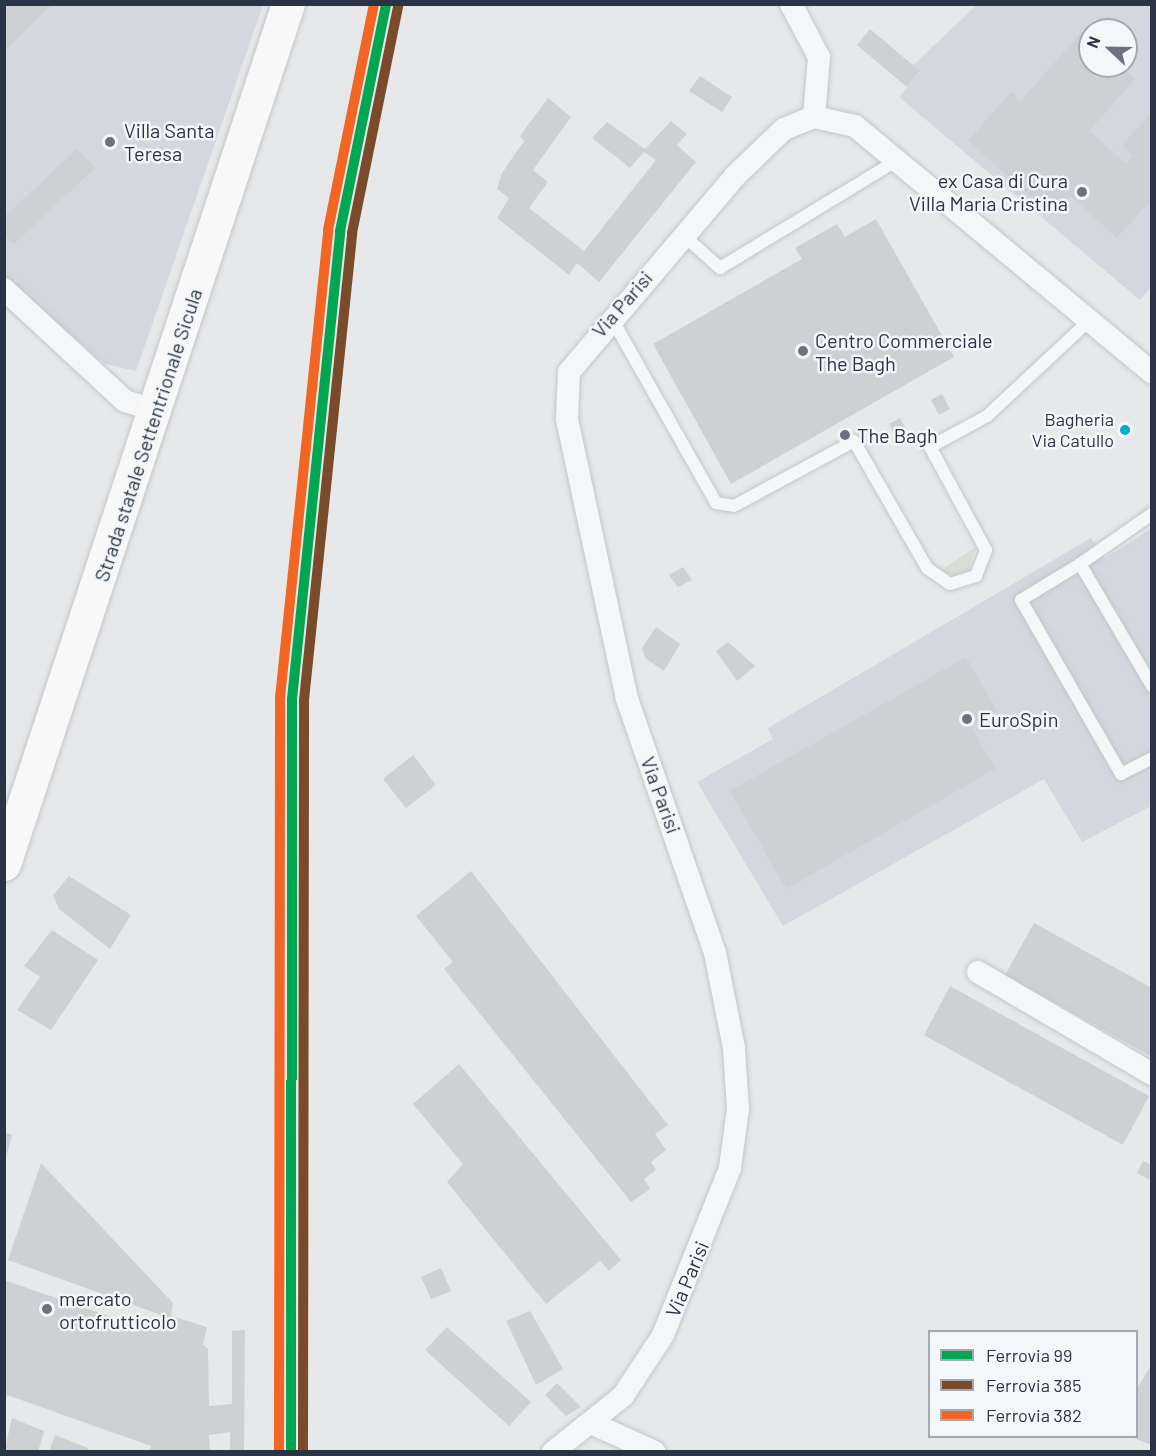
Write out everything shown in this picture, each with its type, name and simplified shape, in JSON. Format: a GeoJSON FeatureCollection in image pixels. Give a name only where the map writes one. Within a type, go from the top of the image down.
{"type":"FeatureCollection","features":[{"type":"Feature","properties":{"kind":"main road","name":"Strada statale Settentrionale Sicula"},"geometry":{"type":"LineString","coordinates":[[4,864],[157,411],[288,4]]}},
{"type":"Feature","properties":{"kind":"street"},"geometry":{"type":"LineString","coordinates":[[791,4],[819,57],[814,117],[855,126],[1152,373]]}},
{"type":"Feature","properties":{"kind":"street","name":"Via Parisi"},"geometry":{"type":"LineString","coordinates":[[553,1452],[623,1396],[663,1335],[730,1168],[738,1108],[734,1048],[715,953],[627,699],[567,418],[569,372],[610,317],[683,235],[776,137],[814,117]]}},
{"type":"Feature","properties":{"kind":"street"},"geometry":{"type":"LineString","coordinates":[[4,289],[125,400],[157,411]]}},
{"type":"Feature","properties":{"kind":"street"},"geometry":{"type":"LineString","coordinates":[[978,972],[1152,1074]]}},
{"type":"Feature","properties":{"kind":"street"},"geometry":{"type":"LineString","coordinates":[[591,1423],[655,1452]]}},
{"type":"Feature","properties":{"kind":"lane"},"geometry":{"type":"LineString","coordinates":[[683,235],[720,268],[896,161]]}},
{"type":"Feature","properties":{"kind":"lane"},"geometry":{"type":"LineString","coordinates":[[610,317],[716,503],[734,506],[854,441],[927,568],[950,584],[976,576],[986,550],[930,447],[987,416],[1089,321]]}},
{"type":"Feature","properties":{"kind":"lane"},"geometry":{"type":"LineString","coordinates":[[1152,514],[1080,564],[1021,600],[1121,774],[1152,758]]}},
{"type":"Feature","properties":{"kind":"lane"},"geometry":{"type":"LineString","coordinates":[[1080,564],[1152,686]]}},
{"type":"Feature","properties":{"kind":"shaded area","name":"Villa Santa Teresa"},"geometry":{"type":"Polygon","coordinates":[[[5,5],[263,5],[136,371],[105,364],[5,279],[5,5]]]}},
{"type":"Feature","properties":{"kind":"shaded area","name":"ex Casa di Cura Villa Maria Cristina"},"geometry":{"type":"Polygon","coordinates":[[[977,5],[1151,5],[1151,287],[1140,300],[899,97],[920,72],[913,65],[977,5]]]}},
{"type":"Feature","properties":{"kind":"shaded area","name":"EuroSpin"},"geometry":{"type":"Polygon","coordinates":[[[1151,529],[1151,806],[1082,842],[1044,779],[783,926],[697,782],[773,739],[768,728],[1091,538],[1105,558],[1151,529]]]}},
{"type":"Feature","properties":{"kind":"shaded area"},"geometry":{"type":"Polygon","coordinates":[[[976,547],[968,571],[953,576],[940,571],[976,547]]]}},
{"type":"Feature","properties":{"kind":"building"},"geometry":{"type":"Polygon","coordinates":[[[4,4],[53,4],[4,51],[4,4]]]}},
{"type":"Feature","properties":{"kind":"building"},"geometry":{"type":"Polygon","coordinates":[[[870,29],[920,71],[907,87],[857,45],[870,29]]]}},
{"type":"Feature","properties":{"kind":"building"},"geometry":{"type":"Polygon","coordinates":[[[1078,35],[1078,78],[1135,79],[1089,131],[1126,163],[1133,155],[1122,145],[1152,112],[1152,199],[1117,238],[1070,196],[1053,216],[968,141],[1011,92],[1021,101],[1078,35]]]}},
{"type":"Feature","properties":{"kind":"building"},"geometry":{"type":"Polygon","coordinates":[[[700,76],[732,97],[722,112],[689,91],[700,76]]]}},
{"type":"Feature","properties":{"kind":"building"},"geometry":{"type":"Polygon","coordinates":[[[548,98],[571,117],[533,170],[548,182],[529,208],[584,251],[656,160],[644,152],[630,168],[592,138],[607,122],[645,149],[671,121],[687,134],[677,145],[696,162],[599,282],[577,263],[569,275],[497,218],[509,198],[497,189],[502,173],[524,141],[520,136],[548,98]]]}},
{"type":"Feature","properties":{"kind":"building"},"geometry":{"type":"Polygon","coordinates":[[[77,149],[95,168],[14,244],[4,235],[4,217],[77,149]]]}},
{"type":"Feature","properties":{"kind":"building","name":"Centro Commerciale The Bagh"},"geometry":{"type":"Polygon","coordinates":[[[876,219],[954,357],[731,484],[653,344],[802,259],[795,248],[837,224],[845,237],[876,219]]]}},
{"type":"Feature","properties":{"kind":"building"},"geometry":{"type":"Polygon","coordinates":[[[942,394],[950,409],[939,415],[931,400],[942,394]]]}},
{"type":"Feature","properties":{"kind":"building"},"geometry":{"type":"Polygon","coordinates":[[[900,418],[908,433],[897,439],[889,424],[900,418]]]}},
{"type":"Feature","properties":{"kind":"building"},"geometry":{"type":"Polygon","coordinates":[[[683,567],[692,580],[678,587],[669,575],[683,567]]]}},
{"type":"Feature","properties":{"kind":"building"},"geometry":{"type":"Polygon","coordinates":[[[656,627],[680,644],[664,671],[645,658],[642,648],[656,627]]]}},
{"type":"Feature","properties":{"kind":"building"},"geometry":{"type":"Polygon","coordinates":[[[728,642],[755,666],[737,681],[716,651],[728,642]]]}},
{"type":"Feature","properties":{"kind":"building"},"geometry":{"type":"Polygon","coordinates":[[[966,657],[997,711],[971,726],[995,769],[786,889],[730,791],[966,657]]]}},
{"type":"Feature","properties":{"kind":"building"},"geometry":{"type":"Polygon","coordinates":[[[413,755],[436,785],[406,808],[383,779],[413,755]]]}},
{"type":"Feature","properties":{"kind":"building"},"geometry":{"type":"Polygon","coordinates":[[[471,871],[668,1125],[655,1134],[666,1150],[651,1162],[656,1170],[644,1179],[650,1189],[631,1202],[444,969],[453,962],[416,916],[471,871]]]}},
{"type":"Feature","properties":{"kind":"building"},"geometry":{"type":"Polygon","coordinates":[[[69,876],[131,915],[110,949],[59,909],[53,895],[69,876]]]}},
{"type":"Feature","properties":{"kind":"building"},"geometry":{"type":"Polygon","coordinates":[[[1034,923],[1152,988],[1152,1057],[1005,975],[1034,923]]]}},
{"type":"Feature","properties":{"kind":"building"},"geometry":{"type":"Polygon","coordinates":[[[52,930],[98,960],[51,1030],[17,1010],[40,977],[24,966],[52,930]]]}},
{"type":"Feature","properties":{"kind":"building"},"geometry":{"type":"Polygon","coordinates":[[[950,986],[1149,1096],[1123,1145],[924,1035],[950,986]]]}},
{"type":"Feature","properties":{"kind":"building"},"geometry":{"type":"Polygon","coordinates":[[[459,1064],[621,1260],[609,1271],[600,1261],[546,1304],[447,1182],[463,1164],[413,1104],[459,1064]]]}},
{"type":"Feature","properties":{"kind":"building"},"geometry":{"type":"Polygon","coordinates":[[[4,1132],[12,1135],[5,1161],[4,1161],[4,1132]]]}},
{"type":"Feature","properties":{"kind":"building"},"geometry":{"type":"Polygon","coordinates":[[[1143,1161],[1152,1165],[1152,1181],[1137,1173],[1143,1161]]]}},
{"type":"Feature","properties":{"kind":"building","name":"mercato ortofrutticolo"},"geometry":{"type":"Polygon","coordinates":[[[41,1163],[173,1303],[171,1316],[207,1327],[203,1345],[208,1349],[209,1406],[232,1404],[232,1331],[245,1330],[244,1452],[230,1452],[230,1432],[209,1435],[210,1452],[149,1452],[151,1446],[7,1395],[4,1400],[4,1280],[155,1332],[161,1315],[8,1260],[41,1163]]]}},
{"type":"Feature","properties":{"kind":"building"},"geometry":{"type":"Polygon","coordinates":[[[441,1268],[451,1291],[431,1299],[421,1277],[441,1268]]]}},
{"type":"Feature","properties":{"kind":"building"},"geometry":{"type":"Polygon","coordinates":[[[530,1311],[563,1369],[536,1385],[506,1321],[530,1311]]]}},
{"type":"Feature","properties":{"kind":"building"},"geometry":{"type":"Polygon","coordinates":[[[447,1327],[531,1402],[509,1426],[425,1350],[447,1327]]]}},
{"type":"Feature","properties":{"kind":"building"},"geometry":{"type":"Polygon","coordinates":[[[1152,1364],[1152,1445],[1134,1438],[1138,1438],[1138,1387],[1152,1364]]]}},
{"type":"Feature","properties":{"kind":"building"},"geometry":{"type":"Polygon","coordinates":[[[557,1383],[581,1407],[566,1416],[545,1395],[557,1383]]]}},
{"type":"Feature","properties":{"kind":"building"},"geometry":{"type":"Polygon","coordinates":[[[12,1418],[44,1431],[38,1452],[4,1452],[12,1418]]]}},
{"type":"Feature","properties":{"kind":"building"},"geometry":{"type":"Polygon","coordinates":[[[55,1435],[88,1448],[87,1452],[49,1452],[55,1435]]]}},
{"type":"Feature","properties":{"kind":"rail line","name":"382"},"geometry":{"type":"LineString","coordinates":[[279,1452],[280,698],[328,230],[374,4]]}},
{"type":"Feature","properties":{"kind":"rail line","name":"99"},"geometry":{"type":"LineString","coordinates":[[291,1452],[292,699],[340,231],[386,4]]}},
{"type":"Feature","properties":{"kind":"rail line","name":"385"},"geometry":{"type":"LineString","coordinates":[[303,1452],[304,700],[352,233],[398,6]]}},
{"type":"Feature","properties":{"kind":"place","name":"Villa Santa Teresa"},"geometry":{"type":"Point","coordinates":[110,142]}},
{"type":"Feature","properties":{"kind":"place","name":"ex Casa di Cura Villa Maria Cristina"},"geometry":{"type":"Point","coordinates":[1082,192]}},
{"type":"Feature","properties":{"kind":"place","name":"Centro Commerciale The Bagh"},"geometry":{"type":"Point","coordinates":[803,351]}},
{"type":"Feature","properties":{"kind":"place","name":"Bagheria Via Catullo"},"geometry":{"type":"Point","coordinates":[1125,430]}},
{"type":"Feature","properties":{"kind":"place","name":"The Bagh"},"geometry":{"type":"Point","coordinates":[845,435]}},
{"type":"Feature","properties":{"kind":"place","name":"EuroSpin"},"geometry":{"type":"Point","coordinates":[967,719]}},
{"type":"Feature","properties":{"kind":"place","name":"mercato ortofrutticolo"},"geometry":{"type":"Point","coordinates":[47,1309]}}]}
